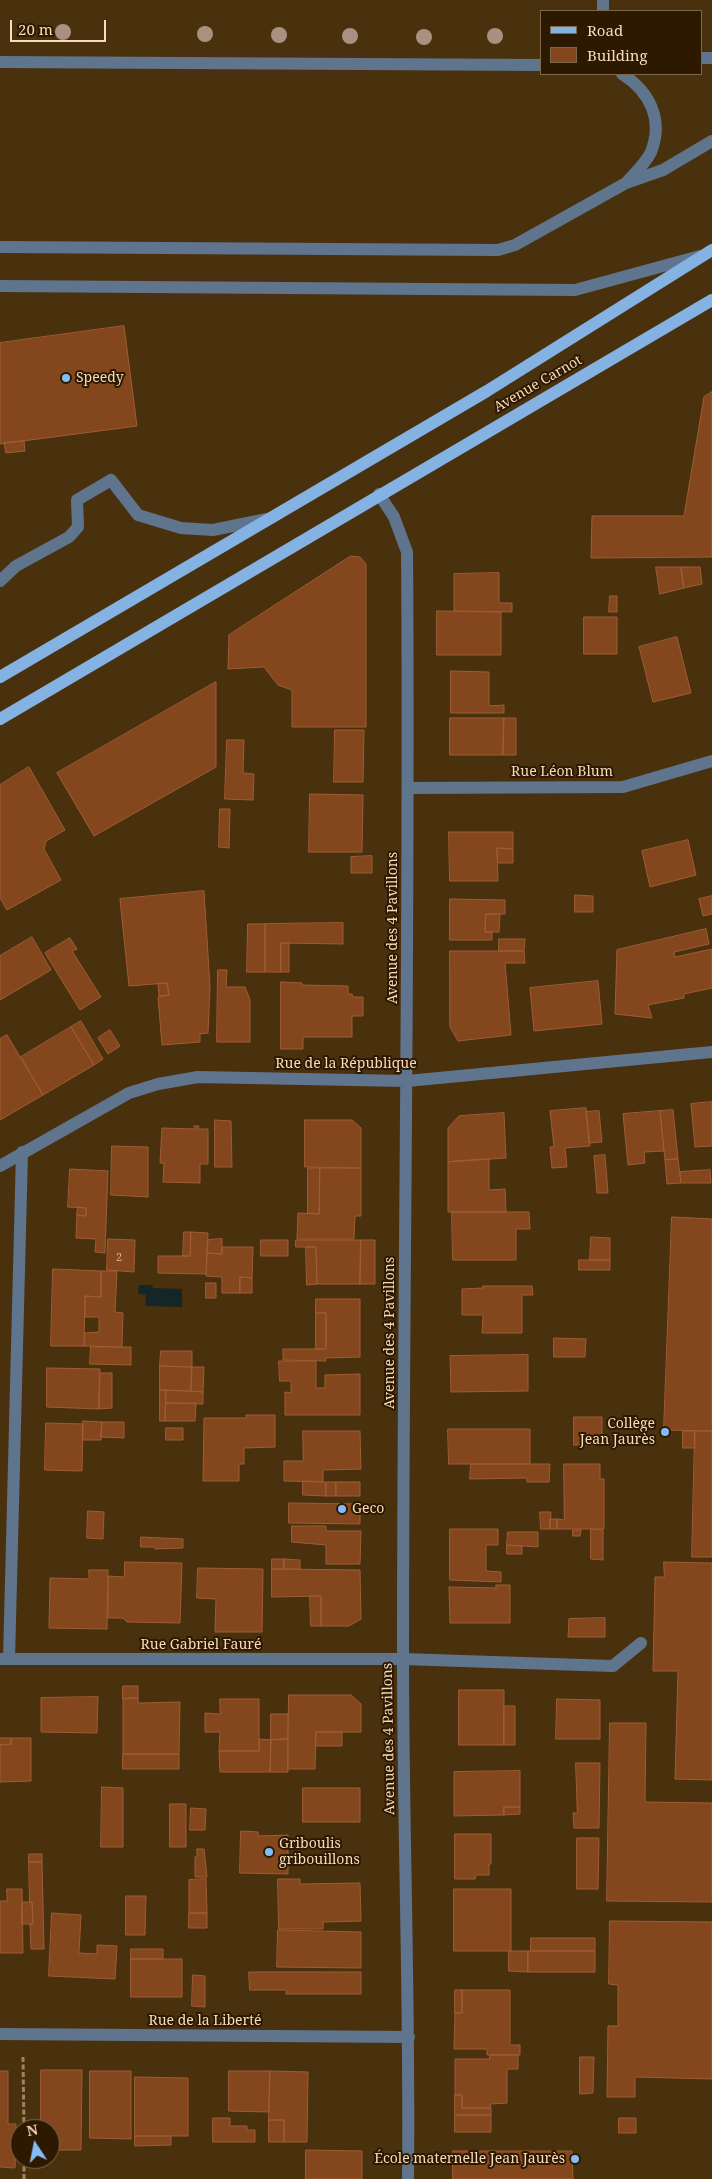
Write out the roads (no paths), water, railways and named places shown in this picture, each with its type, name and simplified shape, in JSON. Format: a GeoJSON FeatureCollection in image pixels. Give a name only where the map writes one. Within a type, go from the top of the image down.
{"type":"FeatureCollection","features":[{"type":"Feature","properties":{"kind":"main road","name":"Avenue Carnot"},"geometry":{"type":"LineString","coordinates":[[0,677],[267,518],[487,391],[708,253]]}},
{"type":"Feature","properties":{"kind":"main road","name":"Avenue Carnot"},"geometry":{"type":"LineString","coordinates":[[0,719],[712,300]]}},
{"type":"Feature","properties":{"kind":"street"},"geometry":{"type":"LineString","coordinates":[[0,62],[540,66]]}},
{"type":"Feature","properties":{"kind":"street"},"geometry":{"type":"LineString","coordinates":[[624,75],[634,81],[647,95],[654,122],[650,153],[626,183]]}},
{"type":"Feature","properties":{"kind":"street"},"geometry":{"type":"LineString","coordinates":[[0,247],[498,250],[515,245],[626,183],[663,170],[712,141]]}},
{"type":"Feature","properties":{"kind":"street"},"geometry":{"type":"LineString","coordinates":[[0,286],[575,290],[708,253]]}},
{"type":"Feature","properties":{"kind":"street"},"geometry":{"type":"LineString","coordinates":[[0,581],[16,566],[69,537],[78,527],[77,500],[111,480],[138,515],[181,528],[213,530],[267,518]]}},
{"type":"Feature","properties":{"kind":"street","name":"Avenue des 4 Pavillons"},"geometry":{"type":"LineString","coordinates":[[380,494],[394,517],[407,552],[409,788],[403,1660],[409,2037],[408,2179]]}},
{"type":"Feature","properties":{"kind":"street","name":"Rue Léon Blum"},"geometry":{"type":"LineString","coordinates":[[409,788],[623,787],[712,760]]}},
{"type":"Feature","properties":{"kind":"street","name":"Rue de la République"},"geometry":{"type":"LineString","coordinates":[[0,1166],[129,1093],[158,1084],[198,1077],[407,1081],[712,1052]]}},
{"type":"Feature","properties":{"kind":"street"},"geometry":{"type":"LineString","coordinates":[[4,1659],[22,1152]]}},
{"type":"Feature","properties":{"kind":"street","name":"Rue Gabriel Fauré"},"geometry":{"type":"LineString","coordinates":[[4,1659],[403,1660],[613,1666],[641,1643]]}},
{"type":"Feature","properties":{"kind":"street","name":"Rue de la Liberté"},"geometry":{"type":"LineString","coordinates":[[0,2034],[409,2037]]}},
{"type":"Feature","properties":{"kind":"place","name":"Speedy"},"geometry":{"type":"Point","coordinates":[66,378]}},
{"type":"Feature","properties":{"kind":"place","name":"Collège Jean Jaurès"},"geometry":{"type":"Point","coordinates":[665,1432]}},
{"type":"Feature","properties":{"kind":"place","name":"Geco"},"geometry":{"type":"Point","coordinates":[342,1509]}},
{"type":"Feature","properties":{"kind":"place","name":"Griboulis gribouillons"},"geometry":{"type":"Point","coordinates":[269,1852]}},
{"type":"Feature","properties":{"kind":"place","name":"École maternelle Jean Jaurès"},"geometry":{"type":"Point","coordinates":[575,2159]}}]}
